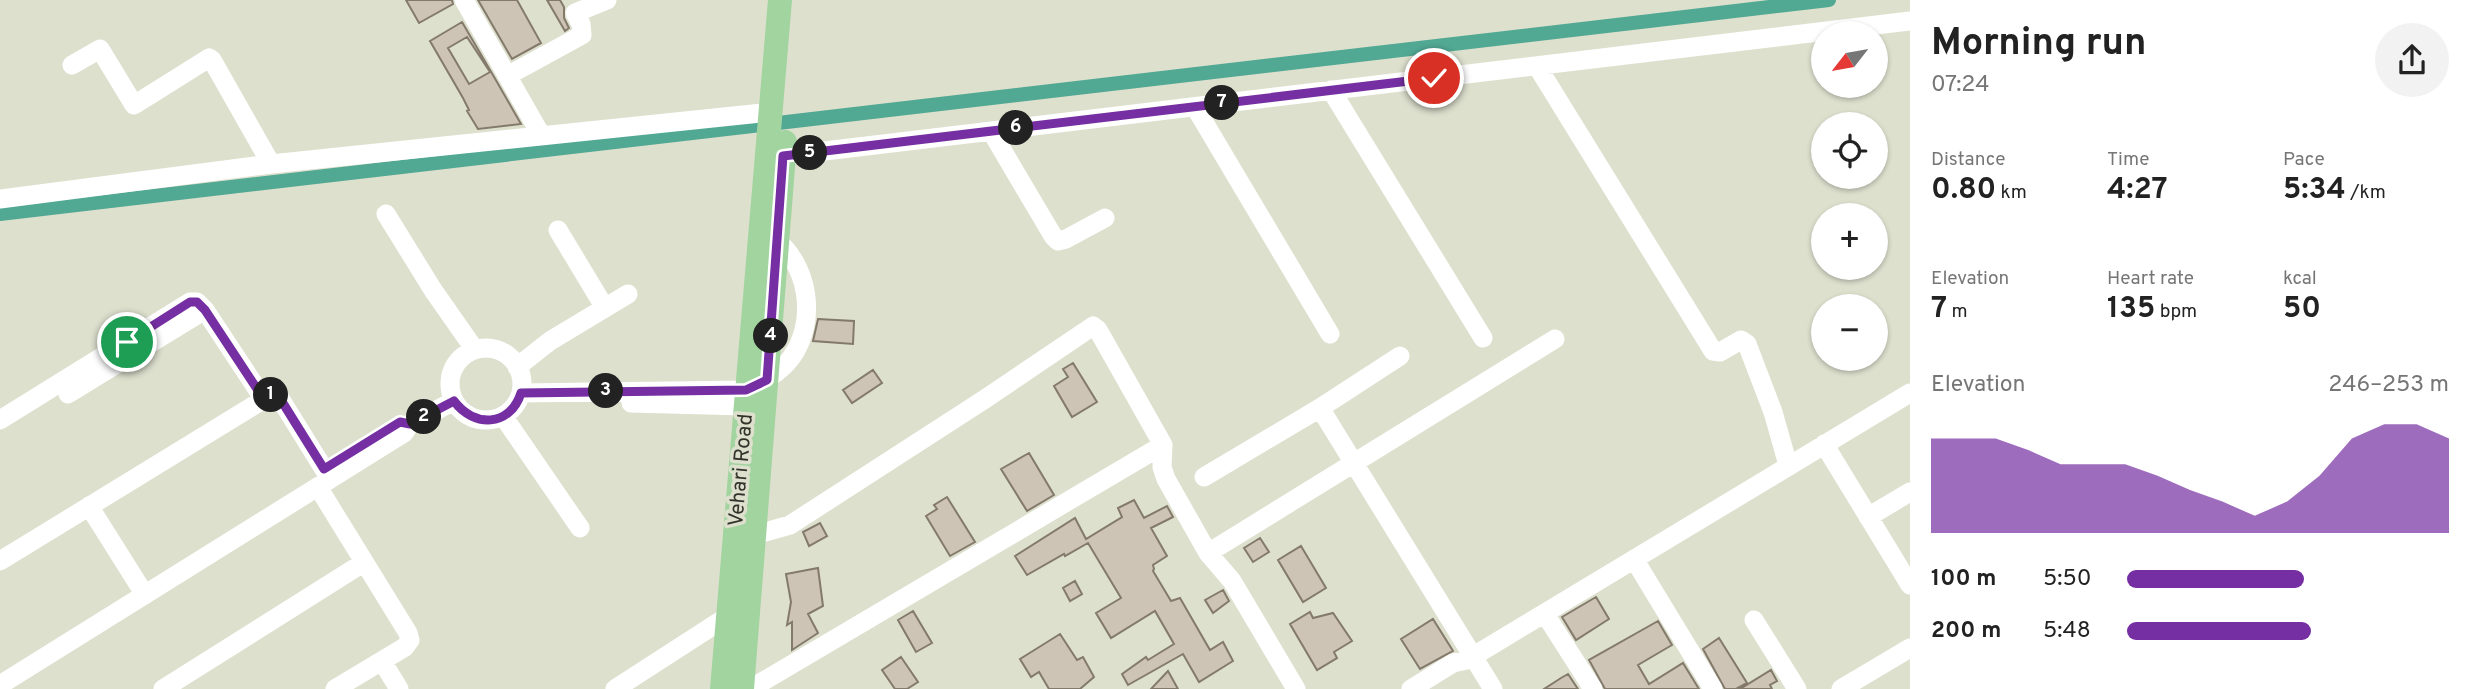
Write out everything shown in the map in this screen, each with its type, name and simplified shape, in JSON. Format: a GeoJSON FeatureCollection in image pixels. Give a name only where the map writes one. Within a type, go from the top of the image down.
{"type":"FeatureCollection","features":[{"type":"Feature","properties":{"kind":"main road","name":"Vehari Road"},"geometry":{"type":"LineString","coordinates":[[769,235],[771,112],[779,0]]}},
{"type":"Feature","properties":{"kind":"main road","name":"Vehari Road"},"geometry":{"type":"LineString","coordinates":[[722,689],[769,235],[784,155],[796,0]]}},
{"type":"Feature","properties":{"kind":"main road","name":"Vehari Road"},"geometry":{"type":"LineString","coordinates":[[741,689],[754,534],[753,392]]}},
{"type":"Feature","properties":{"kind":"street"},"geometry":{"type":"LineString","coordinates":[[464,0],[541,135]]}},
{"type":"Feature","properties":{"kind":"street"},"geometry":{"type":"LineString","coordinates":[[507,76],[582,35],[581,24],[571,6],[607,0]]}},
{"type":"Feature","properties":{"kind":"street"},"geometry":{"type":"LineString","coordinates":[[784,155],[1910,21]]}},
{"type":"Feature","properties":{"kind":"street"},"geometry":{"type":"LineString","coordinates":[[72,65],[100,49],[134,105],[209,58],[271,164]]}},
{"type":"Feature","properties":{"kind":"street"},"geometry":{"type":"LineString","coordinates":[[1537,65],[1713,351],[1720,352],[1741,340],[1747,344],[1773,412],[1788,466]]}},
{"type":"Feature","properties":{"kind":"street"},"geometry":{"type":"LineString","coordinates":[[1331,90],[1483,338]]}},
{"type":"Feature","properties":{"kind":"street"},"geometry":{"type":"LineString","coordinates":[[1195,107],[1330,334]]}},
{"type":"Feature","properties":{"kind":"street"},"geometry":{"type":"LineString","coordinates":[[0,199],[271,164],[771,112]]}},
{"type":"Feature","properties":{"kind":"street"},"geometry":{"type":"LineString","coordinates":[[991,131],[1058,241],[1105,218]]}},
{"type":"Feature","properties":{"kind":"street"},"geometry":{"type":"LineString","coordinates":[[386,214],[433,290],[475,350]]}},
{"type":"Feature","properties":{"kind":"street"},"geometry":{"type":"LineString","coordinates":[[558,230],[605,308]]}},
{"type":"Feature","properties":{"kind":"street"},"geometry":{"type":"LineString","coordinates":[[519,397],[753,392],[791,359],[805,330],[808,298],[798,267],[769,235]]}},
{"type":"Feature","properties":{"kind":"street"},"geometry":{"type":"LineString","coordinates":[[517,368],[550,341],[628,294]]}},
{"type":"Feature","properties":{"kind":"street"},"geometry":{"type":"LineString","coordinates":[[0,420],[190,302],[197,302],[205,310],[263,398]]}},
{"type":"Feature","properties":{"kind":"street"},"geometry":{"type":"LineString","coordinates":[[0,436],[205,310]]}},
{"type":"Feature","properties":{"kind":"street"},"geometry":{"type":"LineString","coordinates":[[754,534],[790,525],[1093,326],[1098,330],[1163,445],[1162,467],[1166,479],[1208,553],[1232,580],[1296,689]]}},
{"type":"Feature","properties":{"kind":"street"},"geometry":{"type":"LineString","coordinates":[[1208,553],[1555,339]]}},
{"type":"Feature","properties":{"kind":"street"},"geometry":{"type":"LineString","coordinates":[[487,348],[499,351],[510,358],[517,368],[521,378],[519,397],[503,416],[481,420],[470,417],[454,401],[450,389],[455,365],[475,350],[487,348]]}},
{"type":"Feature","properties":{"kind":"street"},"geometry":{"type":"LineString","coordinates":[[1204,477],[1320,408],[1400,356]]}},
{"type":"Feature","properties":{"kind":"street"},"geometry":{"type":"LineString","coordinates":[[1411,689],[1453,663],[1470,658],[1545,614],[1910,393]]}},
{"type":"Feature","properties":{"kind":"street"},"geometry":{"type":"LineString","coordinates":[[0,561],[263,398],[276,396],[281,400],[324,478],[363,563],[410,640],[405,647],[335,689]]}},
{"type":"Feature","properties":{"kind":"street"},"geometry":{"type":"LineString","coordinates":[[0,671],[142,590],[324,478],[404,433],[410,424],[454,401]]}},
{"type":"Feature","properties":{"kind":"street"},"geometry":{"type":"LineString","coordinates":[[1320,408],[1470,658],[1493,689]]}},
{"type":"Feature","properties":{"kind":"street"},"geometry":{"type":"LineString","coordinates":[[503,416],[580,528]]}},
{"type":"Feature","properties":{"kind":"street"},"geometry":{"type":"LineString","coordinates":[[1824,444],[1910,585]]}},
{"type":"Feature","properties":{"kind":"street"},"geometry":{"type":"LineString","coordinates":[[750,689],[1163,445]]}},
{"type":"Feature","properties":{"kind":"street"},"geometry":{"type":"LineString","coordinates":[[1868,517],[1910,492]]}},
{"type":"Feature","properties":{"kind":"street"},"geometry":{"type":"LineString","coordinates":[[89,506],[142,590]]}},
{"type":"Feature","properties":{"kind":"street"},"geometry":{"type":"LineString","coordinates":[[1634,559],[1713,689]]}},
{"type":"Feature","properties":{"kind":"street"},"geometry":{"type":"LineString","coordinates":[[163,689],[363,563]]}},
{"type":"Feature","properties":{"kind":"street"},"geometry":{"type":"LineString","coordinates":[[0,685],[142,590]]}},
{"type":"Feature","properties":{"kind":"street"},"geometry":{"type":"LineString","coordinates":[[1545,614],[1593,689]]}},
{"type":"Feature","properties":{"kind":"street"},"geometry":{"type":"LineString","coordinates":[[615,689],[728,616]]}},
{"type":"Feature","properties":{"kind":"street"},"geometry":{"type":"LineString","coordinates":[[1754,620],[1797,689]]}},
{"type":"Feature","properties":{"kind":"street"},"geometry":{"type":"LineString","coordinates":[[1841,689],[1872,681],[1910,648]]}},
{"type":"Feature","properties":{"kind":"street"},"geometry":{"type":"LineString","coordinates":[[1431,689],[1460,670],[1470,658]]}},
{"type":"Feature","properties":{"kind":"street"},"geometry":{"type":"LineString","coordinates":[[382,661],[399,689]]}},
{"type":"Feature","properties":{"kind":"building"},"geometry":{"type":"Polygon","coordinates":[[[406,0],[452,0],[453,4],[419,23],[406,0]]]}},
{"type":"Feature","properties":{"kind":"building"},"geometry":{"type":"Polygon","coordinates":[[[478,0],[517,0],[541,43],[512,59],[478,0]]]}},
{"type":"Feature","properties":{"kind":"building"},"geometry":{"type":"Polygon","coordinates":[[[547,0],[560,0],[569,28],[565,31],[547,0]]]}},
{"type":"Feature","properties":{"kind":"building"},"geometry":{"type":"Polygon","coordinates":[[[462,22],[521,124],[478,129],[430,41],[462,22]],[[467,37],[448,48],[469,84],[490,72],[467,37]]]}},
{"type":"Feature","properties":{"kind":"building"},"geometry":{"type":"Polygon","coordinates":[[[818,319],[854,321],[853,344],[813,341],[818,319]]]}},
{"type":"Feature","properties":{"kind":"building"},"geometry":{"type":"Polygon","coordinates":[[[1073,363],[1097,402],[1072,417],[1054,386],[1068,377],[1063,369],[1073,363]]]}},
{"type":"Feature","properties":{"kind":"building"},"geometry":{"type":"Polygon","coordinates":[[[873,370],[882,383],[852,403],[843,390],[873,370]]]}},
{"type":"Feature","properties":{"kind":"building"},"geometry":{"type":"Polygon","coordinates":[[[1029,453],[1054,495],[1027,511],[1001,469],[1029,453]]]}},
{"type":"Feature","properties":{"kind":"building"},"geometry":{"type":"Polygon","coordinates":[[[947,497],[975,542],[950,556],[926,516],[937,509],[934,505],[947,497]]]}},
{"type":"Feature","properties":{"kind":"building"},"geometry":{"type":"Polygon","coordinates":[[[1134,500],[1144,518],[1167,506],[1173,517],[1151,528],[1167,556],[1153,565],[1153,571],[1171,601],[1180,598],[1210,650],[1223,642],[1233,661],[1199,682],[1183,654],[1128,685],[1122,674],[1146,657],[1148,660],[1174,644],[1155,611],[1111,638],[1096,613],[1121,598],[1088,543],[1027,575],[1015,556],[1075,518],[1086,539],[1122,517],[1118,508],[1134,500]]]}},
{"type":"Feature","properties":{"kind":"building"},"geometry":{"type":"Polygon","coordinates":[[[820,523],[827,536],[809,546],[803,532],[820,523]]]}},
{"type":"Feature","properties":{"kind":"building"},"geometry":{"type":"Polygon","coordinates":[[[1260,538],[1269,552],[1253,562],[1244,548],[1260,538]]]}},
{"type":"Feature","properties":{"kind":"building"},"geometry":{"type":"Polygon","coordinates":[[[1301,546],[1326,588],[1303,602],[1278,560],[1301,546]]]}},
{"type":"Feature","properties":{"kind":"building"},"geometry":{"type":"Polygon","coordinates":[[[818,568],[823,606],[808,614],[818,633],[792,650],[792,622],[787,625],[791,602],[786,574],[818,568]]]}},
{"type":"Feature","properties":{"kind":"building"},"geometry":{"type":"Polygon","coordinates":[[[1075,581],[1082,594],[1070,601],[1063,588],[1075,581]]]}},
{"type":"Feature","properties":{"kind":"building"},"geometry":{"type":"Polygon","coordinates":[[[1223,590],[1229,601],[1213,613],[1205,600],[1223,590]]]}},
{"type":"Feature","properties":{"kind":"building"},"geometry":{"type":"Polygon","coordinates":[[[1596,597],[1609,619],[1576,640],[1562,617],[1596,597]]]}},
{"type":"Feature","properties":{"kind":"building"},"geometry":{"type":"Polygon","coordinates":[[[913,611],[932,643],[916,652],[898,620],[913,611]]]}},
{"type":"Feature","properties":{"kind":"building"},"geometry":{"type":"Polygon","coordinates":[[[1310,612],[1313,618],[1333,613],[1352,641],[1334,652],[1337,658],[1317,670],[1290,624],[1310,612]]]}},
{"type":"Feature","properties":{"kind":"building"},"geometry":{"type":"Polygon","coordinates":[[[1433,619],[1453,651],[1420,669],[1401,639],[1433,619]]]}},
{"type":"Feature","properties":{"kind":"building"},"geometry":{"type":"Polygon","coordinates":[[[1658,621],[1672,645],[1638,665],[1649,684],[1683,663],[1699,689],[1605,689],[1589,660],[1658,621]]]}},
{"type":"Feature","properties":{"kind":"building"},"geometry":{"type":"Polygon","coordinates":[[[1060,634],[1077,660],[1083,657],[1094,677],[1080,689],[1049,689],[1039,672],[1031,677],[1020,659],[1060,634]]]}},
{"type":"Feature","properties":{"kind":"building"},"geometry":{"type":"Polygon","coordinates":[[[1719,638],[1747,683],[1736,689],[1725,689],[1703,649],[1719,638]]]}},
{"type":"Feature","properties":{"kind":"building"},"geometry":{"type":"Polygon","coordinates":[[[901,657],[918,682],[907,689],[895,689],[882,670],[901,657]]]}},
{"type":"Feature","properties":{"kind":"building"},"geometry":{"type":"Polygon","coordinates":[[[1771,670],[1777,681],[1770,685],[1772,689],[1740,689],[1771,670]]]}},
{"type":"Feature","properties":{"kind":"building"},"geometry":{"type":"Polygon","coordinates":[[[1168,671],[1178,689],[1151,689],[1168,671]]]}},
{"type":"Feature","properties":{"kind":"building"},"geometry":{"type":"Polygon","coordinates":[[[1568,674],[1578,689],[1544,689],[1561,678],[1568,674]]]}},
{"type":"Feature","properties":{"kind":"waterway"},"geometry":{"type":"LineString","coordinates":[[0,214],[1829,0]]}},
{"type":"Feature","properties":{"kind":"route"},"geometry":{"type":"LineString","coordinates":[[127,342],[190,302],[197,302],[263,398],[271,395],[281,400],[324,469],[400,422],[410,424],[454,401],[470,417],[492,420],[512,410],[521,393],[746,390],[767,380],[783,156],[1434,78]]}}]}
